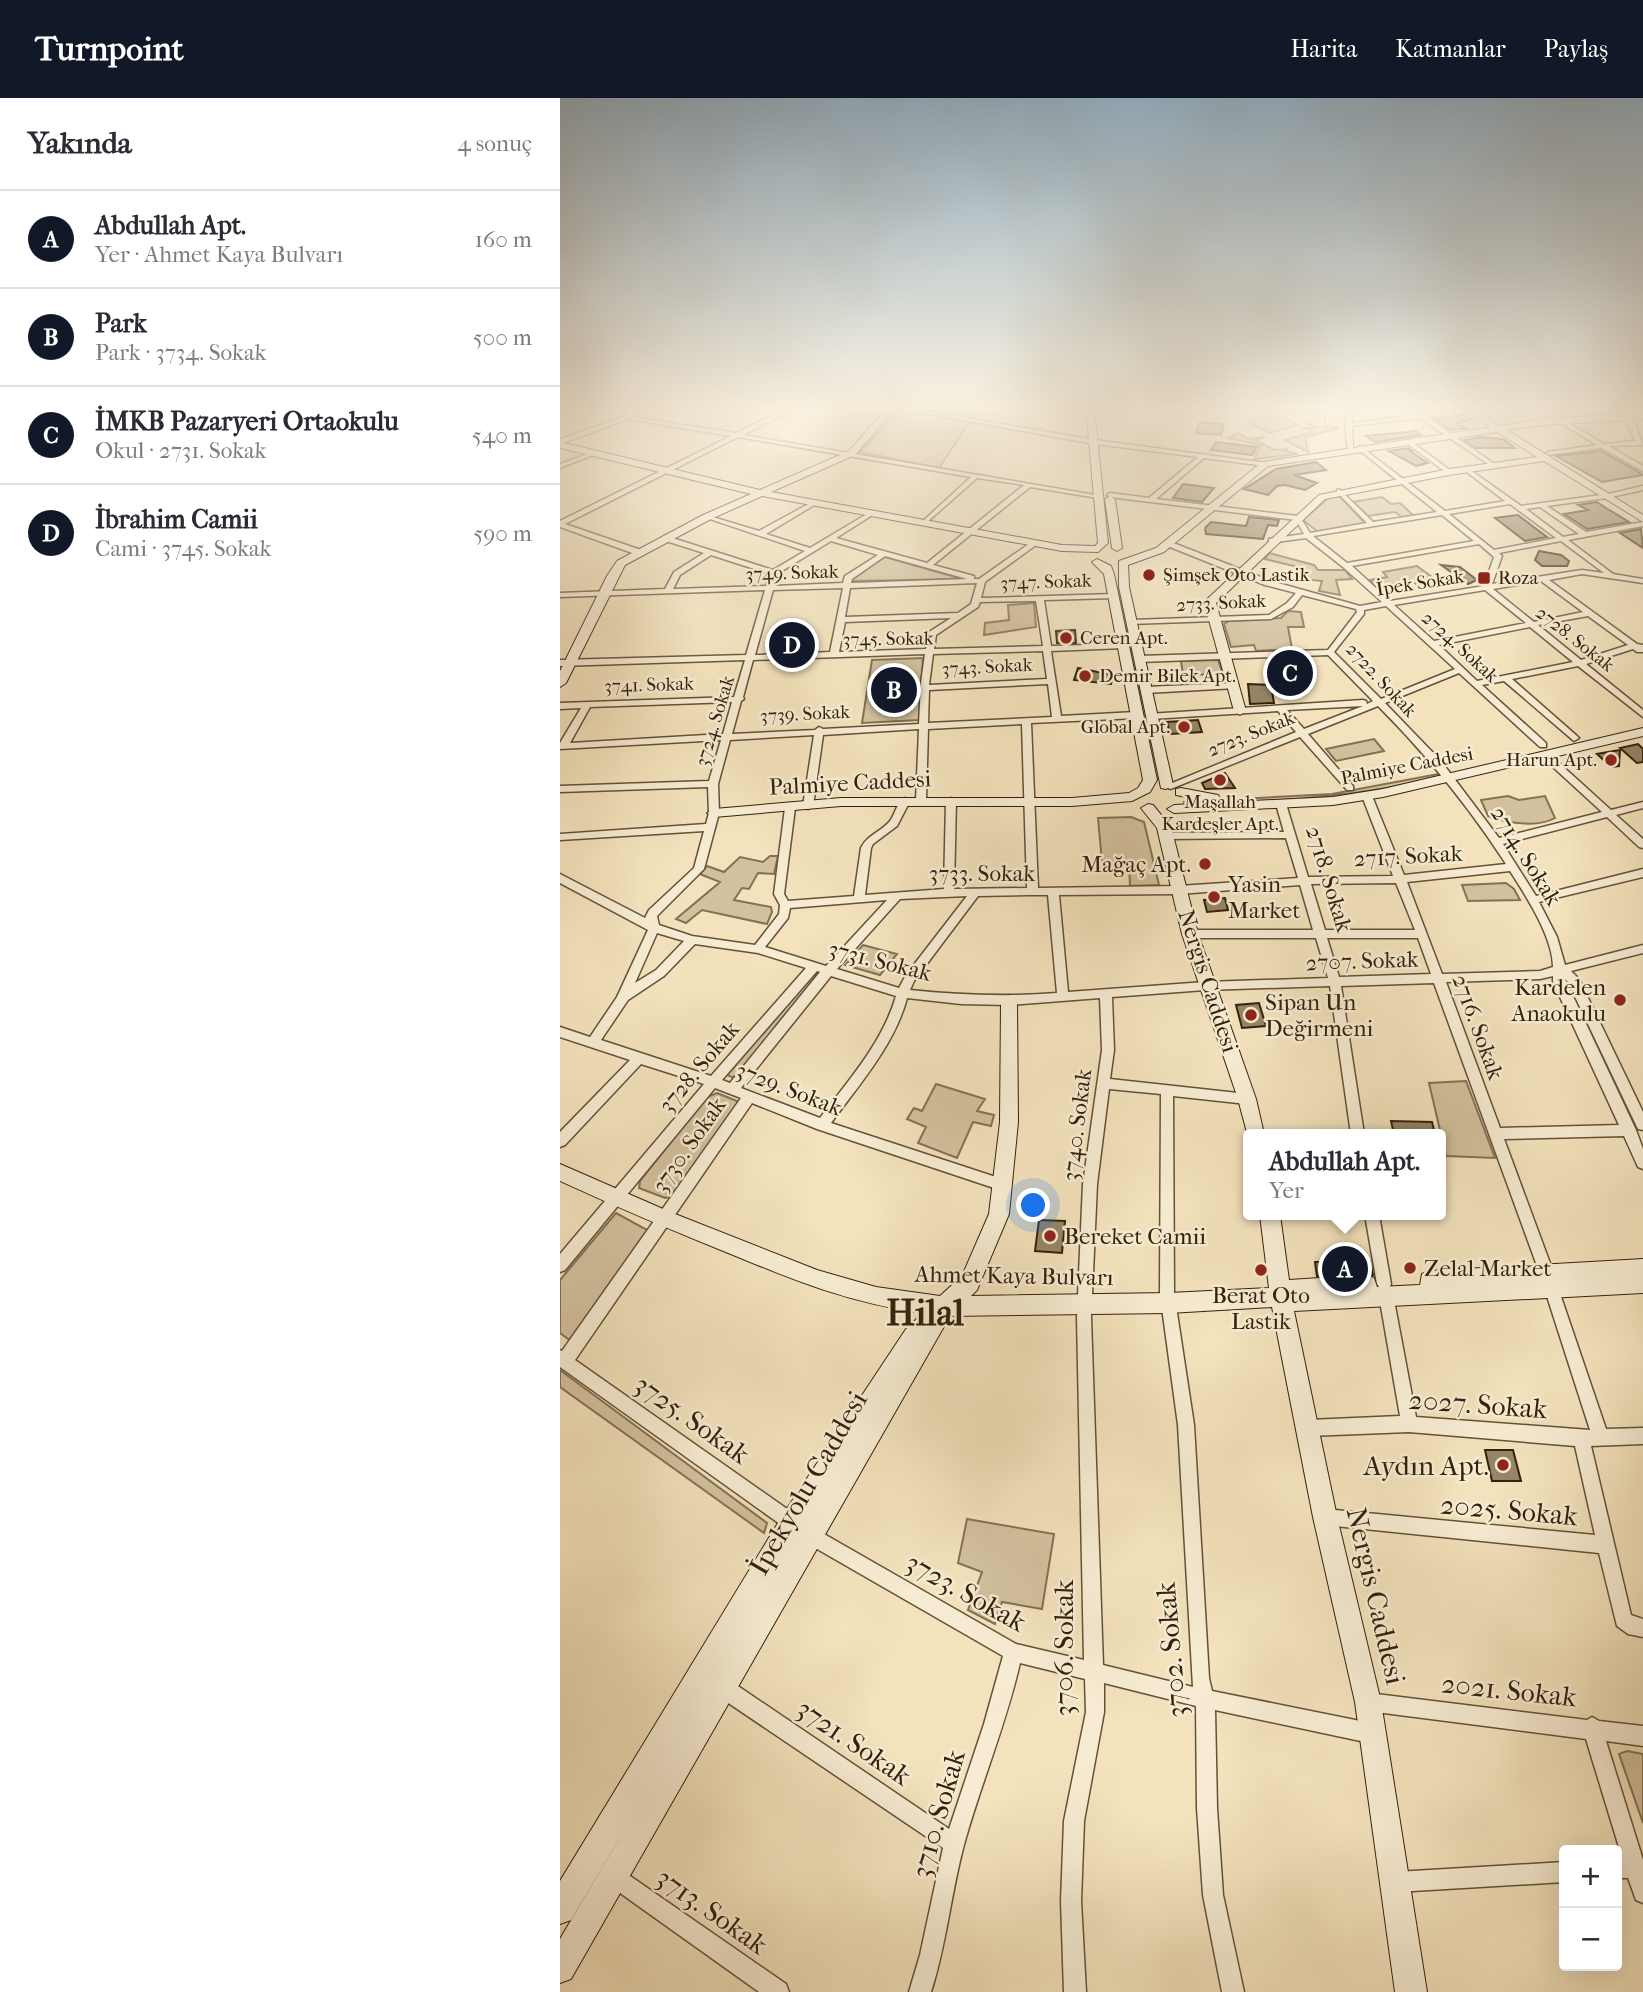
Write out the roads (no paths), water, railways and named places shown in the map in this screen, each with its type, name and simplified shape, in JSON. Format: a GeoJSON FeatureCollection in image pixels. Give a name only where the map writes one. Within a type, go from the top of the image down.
{"type":"FeatureCollection","features":[{"type":"Feature","properties":{"kind":"street"},"geometry":{"type":"LineString","coordinates":[[560,524],[616,495]]}},
{"type":"Feature","properties":{"kind":"street"},"geometry":{"type":"LineString","coordinates":[[560,683],[564,663],[621,563],[707,517],[755,495]]}},
{"type":"Feature","properties":{"kind":"street"},"geometry":{"type":"LineString","coordinates":[[773,495],[1034,542],[1096,557],[1109,565],[1122,553]]}},
{"type":"Feature","properties":{"kind":"street"},"geometry":{"type":"LineString","coordinates":[[925,523],[954,495]]}},
{"type":"Feature","properties":{"kind":"street"},"geometry":{"type":"LineString","coordinates":[[928,566],[1016,495]]}},
{"type":"Feature","properties":{"kind":"street"},"geometry":{"type":"LineString","coordinates":[[1094,495],[1098,496],[1103,543],[1096,557]]}},
{"type":"Feature","properties":{"kind":"street"},"geometry":{"type":"LineString","coordinates":[[1110,495],[1122,553],[1124,587],[1151,716],[1172,788],[1182,801],[1173,809],[1165,832]]}},
{"type":"Feature","properties":{"kind":"street"},"geometry":{"type":"LineString","coordinates":[[1114,495],[1298,518]]}},
{"type":"Feature","properties":{"kind":"street"},"geometry":{"type":"LineString","coordinates":[[1151,499],[1155,495]]}},
{"type":"Feature","properties":{"kind":"street"},"geometry":{"type":"LineString","coordinates":[[1096,557],[1122,553],[1150,555],[1226,495]]}},
{"type":"Feature","properties":{"kind":"street"},"geometry":{"type":"LineString","coordinates":[[1240,711],[1210,601],[1241,574],[1272,541],[1327,495]]}},
{"type":"Feature","properties":{"kind":"street"},"geometry":{"type":"LineString","coordinates":[[1343,495],[1373,526]]}},
{"type":"Feature","properties":{"kind":"street"},"geometry":{"type":"LineString","coordinates":[[1419,495],[1493,552],[1498,560],[1487,588]]}},
{"type":"Feature","properties":{"kind":"street"},"geometry":{"type":"LineString","coordinates":[[1502,495],[1614,576]]}},
{"type":"Feature","properties":{"kind":"street"},"geometry":{"type":"LineString","coordinates":[[1519,508],[1606,495]]}},
{"type":"Feature","properties":{"kind":"street"},"geometry":{"type":"LineString","coordinates":[[1609,495],[1643,522]]}},
{"type":"Feature","properties":{"kind":"street"},"geometry":{"type":"LineString","coordinates":[[1610,495],[1643,513]]}},
{"type":"Feature","properties":{"kind":"street"},"geometry":{"type":"LineString","coordinates":[[1272,541],[1310,537],[1511,502]]}},
{"type":"Feature","properties":{"kind":"street"},"geometry":{"type":"LineString","coordinates":[[760,534],[814,503]]}},
{"type":"Feature","properties":{"kind":"street"},"geometry":{"type":"LineString","coordinates":[[1541,505],[1585,535]]}},
{"type":"Feature","properties":{"kind":"street"},"geometry":{"type":"LineString","coordinates":[[666,538],[774,573],[872,513]]}},
{"type":"Feature","properties":{"kind":"street"},"geometry":{"type":"LineString","coordinates":[[707,517],[810,550]]}},
{"type":"Feature","properties":{"kind":"street","name":"2724. Sokak"},"geometry":{"type":"LineString","coordinates":[[1298,518],[1310,537],[1346,565],[1478,683],[1544,750]]}},
{"type":"Feature","properties":{"kind":"street"},"geometry":{"type":"LineString","coordinates":[[1493,552],[1643,522]]}},
{"type":"Feature","properties":{"kind":"street"},"geometry":{"type":"LineString","coordinates":[[560,524],[638,552]]}},
{"type":"Feature","properties":{"kind":"street"},"geometry":{"type":"LineString","coordinates":[[830,539],[981,581]]}},
{"type":"Feature","properties":{"kind":"street"},"geometry":{"type":"LineString","coordinates":[[921,800],[927,654],[932,634],[978,600],[981,581],[1034,542]]}},
{"type":"Feature","properties":{"kind":"street"},"geometry":{"type":"LineString","coordinates":[[1346,565],[1480,542]]}},
{"type":"Feature","properties":{"kind":"street","name":"İpek Sokak"},"geometry":{"type":"LineString","coordinates":[[1168,543],[1241,574],[1360,608],[1582,572],[1643,581]]}},
{"type":"Feature","properties":{"kind":"street"},"geometry":{"type":"LineString","coordinates":[[667,592],[677,574],[709,553]]}},
{"type":"Feature","properties":{"kind":"street"},"geometry":{"type":"LineString","coordinates":[[834,655],[848,578],[885,553]]}},
{"type":"Feature","properties":{"kind":"street"},"geometry":{"type":"LineString","coordinates":[[1096,557],[1107,568],[1124,646],[1150,780],[1144,798]]}},
{"type":"Feature","properties":{"kind":"street","name":"3724. Sokak"},"geometry":{"type":"LineString","coordinates":[[593,1042],[623,998],[654,928],[650,917],[657,906],[699,869],[712,820],[713,784],[752,658],[774,573]]}},
{"type":"Feature","properties":{"kind":"street"},"geometry":{"type":"LineString","coordinates":[[1542,578],[1640,649]]}},
{"type":"Feature","properties":{"kind":"street","name":"3749. Sokak"},"geometry":{"type":"LineString","coordinates":[[603,593],[769,590],[981,581]]}},
{"type":"Feature","properties":{"kind":"street","name":"2728. Sokak"},"geometry":{"type":"LineString","coordinates":[[1487,588],[1643,714]]}},
{"type":"Feature","properties":{"kind":"street","name":"2733. Sokak"},"geometry":{"type":"LineString","coordinates":[[1133,622],[1275,616],[1301,591]]}},
{"type":"Feature","properties":{"kind":"street"},"geometry":{"type":"LineString","coordinates":[[560,595],[603,593]]}},
{"type":"Feature","properties":{"kind":"street","name":"3747. Sokak"},"geometry":{"type":"LineString","coordinates":[[978,600],[1114,596]]}},
{"type":"Feature","properties":{"kind":"street"},"geometry":{"type":"LineString","coordinates":[[1040,599],[1057,719]]}},
{"type":"Feature","properties":{"kind":"street","name":"2722. Sokak"},"geometry":{"type":"LineString","coordinates":[[1360,608],[1361,612],[1330,652],[1447,775]]}},
{"type":"Feature","properties":{"kind":"street"},"geometry":{"type":"LineString","coordinates":[[1433,644],[1589,613]]}},
{"type":"Feature","properties":{"kind":"street"},"geometry":{"type":"LineString","coordinates":[[841,620],[961,615]]}},
{"type":"Feature","properties":{"kind":"street","name":"3745. Sokak"},"geometry":{"type":"LineString","coordinates":[[564,663],[1124,646]]}},
{"type":"Feature","properties":{"kind":"street"},"geometry":{"type":"LineString","coordinates":[[1478,683],[1640,649]]}},
{"type":"Feature","properties":{"kind":"street"},"geometry":{"type":"LineString","coordinates":[[1140,659],[1330,652]]}},
{"type":"Feature","properties":{"kind":"street","name":"2723. Sokak"},"geometry":{"type":"LineString","coordinates":[[1172,788],[1301,732],[1462,669]]}},
{"type":"Feature","properties":{"kind":"street"},"geometry":{"type":"LineString","coordinates":[[1506,678],[1574,738]]}},
{"type":"Feature","properties":{"kind":"street","name":"3743. Sokak"},"geometry":{"type":"LineString","coordinates":[[925,688],[1051,681]]}},
{"type":"Feature","properties":{"kind":"street"},"geometry":{"type":"LineString","coordinates":[[1146,690],[1233,686]]}},
{"type":"Feature","properties":{"kind":"street","name":"3741. Sokak"},"geometry":{"type":"LineString","coordinates":[[560,706],[740,699]]}},
{"type":"Feature","properties":{"kind":"street"},"geometry":{"type":"LineString","coordinates":[[1151,716],[1377,702]]}},
{"type":"Feature","properties":{"kind":"street"},"geometry":{"type":"LineString","coordinates":[[562,746],[587,705]]}},
{"type":"Feature","properties":{"kind":"street"},"geometry":{"type":"LineString","coordinates":[[1281,709],[1350,788]]}},
{"type":"Feature","properties":{"kind":"street","name":"3739. Sokak"},"geometry":{"type":"LineString","coordinates":[[562,746],[819,730],[1136,715]]}},
{"type":"Feature","properties":{"kind":"street"},"geometry":{"type":"LineString","coordinates":[[1026,721],[1033,893]]}},
{"type":"Feature","properties":{"kind":"street","name":"Palmiye Caddesi"},"geometry":{"type":"LineString","coordinates":[[1544,750],[1574,738],[1643,723]]}},
{"type":"Feature","properties":{"kind":"street"},"geometry":{"type":"LineString","coordinates":[[808,806],[819,730]]}},
{"type":"Feature","properties":{"kind":"street","name":"Palmiye Caddesi"},"geometry":{"type":"LineString","coordinates":[[712,820],[808,806],[921,800],[1031,803],[1144,798],[1161,811],[1367,796],[1544,750],[1643,732]]}},
{"type":"Feature","properties":{"kind":"street"},"geometry":{"type":"LineString","coordinates":[[1544,750],[1643,845]]}},
{"type":"Feature","properties":{"kind":"street","name":"Palmiye Caddesi"},"geometry":{"type":"LineString","coordinates":[[1172,788],[1204,799],[1350,788],[1447,775]]}},
{"type":"Feature","properties":{"kind":"street","name":"2714. Sokak"},"geometry":{"type":"LineString","coordinates":[[1447,775],[1496,842],[1533,900],[1558,951],[1562,970],[1559,982],[1643,1163]]}},
{"type":"Feature","properties":{"kind":"street"},"geometry":{"type":"LineString","coordinates":[[560,789],[713,784]]}},
{"type":"Feature","properties":{"kind":"street"},"geometry":{"type":"LineString","coordinates":[[1144,798],[1172,788]]}},
{"type":"Feature","properties":{"kind":"street","name":"2716. Sokak"},"geometry":{"type":"LineString","coordinates":[[1367,796],[1422,934],[1549,1280]]}},
{"type":"Feature","properties":{"kind":"street"},"geometry":{"type":"LineString","coordinates":[[1144,798],[1165,832]]}},
{"type":"Feature","properties":{"kind":"street"},"geometry":{"type":"LineString","coordinates":[[859,898],[866,848],[893,824],[905,801]]}},
{"type":"Feature","properties":{"kind":"street"},"geometry":{"type":"LineString","coordinates":[[949,892],[951,801]]}},
{"type":"Feature","properties":{"kind":"street","name":"2718. Sokak"},"geometry":{"type":"LineString","coordinates":[[1281,804],[1335,983],[1357,1129]]}},
{"type":"Feature","properties":{"kind":"street"},"geometry":{"type":"LineString","coordinates":[[1496,842],[1643,805]]}},
{"type":"Feature","properties":{"kind":"street"},"geometry":{"type":"LineString","coordinates":[[758,949],[778,926],[785,905],[779,894],[790,808]]}},
{"type":"Feature","properties":{"kind":"street"},"geometry":{"type":"LineString","coordinates":[[560,837],[712,820]]}},
{"type":"Feature","properties":{"kind":"street"},"geometry":{"type":"LineString","coordinates":[[1165,832],[1291,835]]}},
{"type":"Feature","properties":{"kind":"street","name":"Nergis Caddesi"},"geometry":{"type":"LineString","coordinates":[[1165,832],[1205,986],[1247,1099],[1254,1129]]}},
{"type":"Feature","properties":{"kind":"street","name":"2717. Sokak"},"geometry":{"type":"LineString","coordinates":[[1180,890],[1306,881],[1400,879],[1512,867]]}},
{"type":"Feature","properties":{"kind":"street"},"geometry":{"type":"LineString","coordinates":[[1533,900],[1643,873]]}},
{"type":"Feature","properties":{"kind":"street","name":"3731. Sokak"},"geometry":{"type":"LineString","coordinates":[[563,884],[654,928],[692,940],[758,949],[900,993],[1009,1001],[1205,986]]}},
{"type":"Feature","properties":{"kind":"street","name":"3733. Sokak"},"geometry":{"type":"LineString","coordinates":[[785,905],[949,892],[1180,890]]}},
{"type":"Feature","properties":{"kind":"street"},"geometry":{"type":"LineString","coordinates":[[822,1125],[868,1063],[896,1014],[900,993],[975,893]]}},
{"type":"Feature","properties":{"kind":"street"},"geometry":{"type":"LineString","coordinates":[[1053,893],[1063,997]]}},
{"type":"Feature","properties":{"kind":"street","name":"3730. Sokak"},"geometry":{"type":"LineString","coordinates":[[732,1090],[897,896]]}},
{"type":"Feature","properties":{"kind":"street"},"geometry":{"type":"LineString","coordinates":[[1190,934],[1422,934]]}},
{"type":"Feature","properties":{"kind":"street"},"geometry":{"type":"LineString","coordinates":[[623,998],[660,973],[692,940]]}},
{"type":"Feature","properties":{"kind":"street","name":"2707. Sokak"},"geometry":{"type":"LineString","coordinates":[[1205,986],[1540,975],[1643,949]]}},
{"type":"Feature","properties":{"kind":"street","name":"3728. Sokak"},"geometry":{"type":"LineString","coordinates":[[560,1265],[713,1082],[815,966]]}},
{"type":"Feature","properties":{"kind":"street","name":"2714. Sokak"},"geometry":{"type":"LineString","coordinates":[[1562,970],[1573,979],[1643,1125]]}},
{"type":"Feature","properties":{"kind":"street","name":"3740. Sokak"},"geometry":{"type":"LineString","coordinates":[[1086,1303],[1090,1184],[1108,1050],[1106,994]]}},
{"type":"Feature","properties":{"kind":"street"},"geometry":{"type":"LineString","coordinates":[[560,1909],[802,1530],[914,1336],[970,1283],[999,1214],[1009,1122],[1009,1001]]}},
{"type":"Feature","properties":{"kind":"street","name":"3729. Sokak"},"geometry":{"type":"LineString","coordinates":[[560,1032],[713,1082],[822,1125],[1003,1185]]}},
{"type":"Feature","properties":{"kind":"street"},"geometry":{"type":"LineString","coordinates":[[560,1141],[639,1058]]}},
{"type":"Feature","properties":{"kind":"street"},"geometry":{"type":"LineString","coordinates":[[1104,1083],[1247,1099]]}},
{"type":"Feature","properties":{"kind":"street","name":"3702. Sokak"},"geometry":{"type":"LineString","coordinates":[[1167,1091],[1169,1303],[1186,1424],[1199,1665],[1205,1699],[1207,1808],[1213,1895],[1233,1992]]}},
{"type":"Feature","properties":{"kind":"street","name":"3730. Sokak"},"geometry":{"type":"LineString","coordinates":[[563,1359],[749,1097]]}},
{"type":"Feature","properties":{"kind":"street"},"geometry":{"type":"LineString","coordinates":[[1495,1134],[1629,1130]]}},
{"type":"Feature","properties":{"kind":"street","name":"Ahmet Kaya Bulvarı"},"geometry":{"type":"LineString","coordinates":[[560,1172],[663,1218],[816,1279],[876,1297],[944,1306],[1169,1303],[1282,1297],[1292,1301],[1385,1290],[1549,1280],[1643,1269]]}},
{"type":"Feature","properties":{"kind":"street","name":"Nergis Caddesi"},"geometry":{"type":"LineString","coordinates":[[1271,1220],[1282,1297],[1325,1517],[1368,1702],[1370,1733],[1396,1882],[1411,1992]]}},
{"type":"Feature","properties":{"kind":"street"},"geometry":{"type":"LineString","coordinates":[[1373,1220],[1409,1424]]}},
{"type":"Feature","properties":{"kind":"street"},"geometry":{"type":"LineString","coordinates":[[1549,1280],[1601,1437]]}},
{"type":"Feature","properties":{"kind":"street","name":"Ahmet Kaya Bulvarı"},"geometry":{"type":"LineString","coordinates":[[1549,1280],[1643,1283]]}},
{"type":"Feature","properties":{"kind":"street","name":"3706. Sokak"},"geometry":{"type":"LineString","coordinates":[[1075,1992],[1071,1902],[1074,1821],[1095,1712],[1084,1355],[1086,1303]]}},
{"type":"Feature","properties":{"kind":"street","name":"3725. Sokak"},"geometry":{"type":"LineString","coordinates":[[563,1359],[802,1530]]}},
{"type":"Feature","properties":{"kind":"street","name":"2027. Sokak"},"geometry":{"type":"LineString","coordinates":[[1309,1428],[1409,1424],[1581,1438],[1643,1436]]}},
{"type":"Feature","properties":{"kind":"street"},"geometry":{"type":"LineString","coordinates":[[1581,1438],[1623,1620],[1628,1625],[1643,1628]]}},
{"type":"Feature","properties":{"kind":"street","name":"2025. Sokak"},"geometry":{"type":"LineString","coordinates":[[1325,1517],[1604,1545]]}},
{"type":"Feature","properties":{"kind":"street","name":"3723. Sokak"},"geometry":{"type":"LineString","coordinates":[[802,1530],[1013,1652],[1205,1699],[1370,1733]]}},
{"type":"Feature","properties":{"kind":"street","name":"İpekyolu Caddesi"},"geometry":{"type":"LineString","coordinates":[[560,1968],[722,1686],[802,1530]]}},
{"type":"Feature","properties":{"kind":"street","name":"3710. Sokak"},"geometry":{"type":"LineString","coordinates":[[920,1992],[928,1982],[954,1844],[1004,1695],[1013,1652]]}},
{"type":"Feature","properties":{"kind":"street","name":"3721. Sokak"},"geometry":{"type":"LineString","coordinates":[[722,1686],[954,1844]]}},
{"type":"Feature","properties":{"kind":"street","name":"2021. Sokak"},"geometry":{"type":"LineString","coordinates":[[1368,1702],[1592,1727],[1643,1736]]}},
{"type":"Feature","properties":{"kind":"street"},"geometry":{"type":"LineString","coordinates":[[1592,1727],[1626,1868],[1643,1893]]}},
{"type":"Feature","properties":{"kind":"street"},"geometry":{"type":"LineString","coordinates":[[1396,1882],[1559,1871]]}},
{"type":"Feature","properties":{"kind":"street","name":"3713. Sokak"},"geometry":{"type":"LineString","coordinates":[[613,1876],[765,1988]]}},
{"type":"Feature","properties":{"kind":"place","name":"Şimşek Oto Lastik"},"geometry":{"type":"Point","coordinates":[1149,575]}},
{"type":"Feature","properties":{"kind":"place","name":"Roza"},"geometry":{"type":"Point","coordinates":[1484,578]}},
{"type":"Feature","properties":{"kind":"place","name":"Ceren Apt."},"geometry":{"type":"Point","coordinates":[1066,638]}},
{"type":"Feature","properties":{"kind":"place","name":"İbrahim Camii"},"geometry":{"type":"Point","coordinates":[792,645]}},
{"type":"Feature","properties":{"kind":"place","name":"İMKB Pazaryeri Ortaokulu"},"geometry":{"type":"Point","coordinates":[1290,673]}},
{"type":"Feature","properties":{"kind":"place","name":"Demir Bilek Apt."},"geometry":{"type":"Point","coordinates":[1085,676]}},
{"type":"Feature","properties":{"kind":"place","name":"Park"},"geometry":{"type":"Point","coordinates":[894,690]}},
{"type":"Feature","properties":{"kind":"place","name":"Global Apt."},"geometry":{"type":"Point","coordinates":[1184,727]}},
{"type":"Feature","properties":{"kind":"place","name":"Harun Apt."},"geometry":{"type":"Point","coordinates":[1611,760]}},
{"type":"Feature","properties":{"kind":"place","name":"Maşallah Kardeşler Apt."},"geometry":{"type":"Point","coordinates":[1220,780]}},
{"type":"Feature","properties":{"kind":"place","name":"Mağaç Apt."},"geometry":{"type":"Point","coordinates":[1205,864]}},
{"type":"Feature","properties":{"kind":"place","name":"Yasin Market"},"geometry":{"type":"Point","coordinates":[1214,897]}},
{"type":"Feature","properties":{"kind":"place","name":"Kardelen Anaokulu"},"geometry":{"type":"Point","coordinates":[1620,1000]}},
{"type":"Feature","properties":{"kind":"place","name":"Sipan Un Değirmeni"},"geometry":{"type":"Point","coordinates":[1251,1015]}},
{"type":"Feature","properties":{"kind":"place","name":"Bereket Camii"},"geometry":{"type":"Point","coordinates":[1050,1236]}},
{"type":"Feature","properties":{"kind":"place","name":"Zelal Market"},"geometry":{"type":"Point","coordinates":[1410,1268]}},
{"type":"Feature","properties":{"kind":"place","name":"Abdullah Apt."},"geometry":{"type":"Point","coordinates":[1345,1269]}},
{"type":"Feature","properties":{"kind":"place","name":"Berat Oto Lastik"},"geometry":{"type":"Point","coordinates":[1261,1270]}},
{"type":"Feature","properties":{"kind":"place","name":"Aydın Apt."},"geometry":{"type":"Point","coordinates":[1503,1465]}},
{"type":"Feature","properties":{"kind":"district","name":"Hilal"},"geometry":{"type":"Point","coordinates":[925,1313]}}]}
